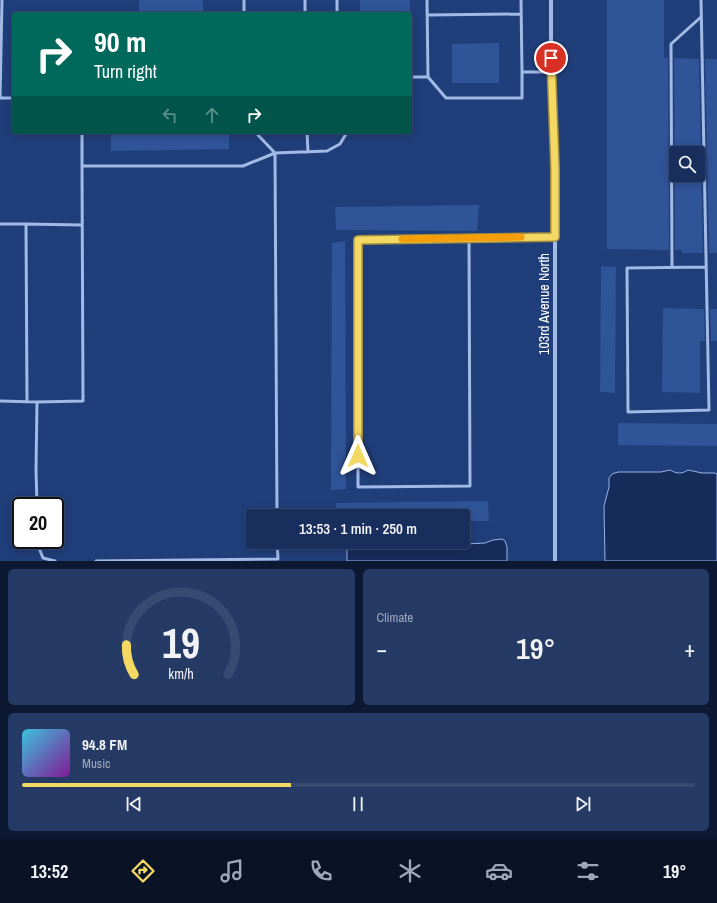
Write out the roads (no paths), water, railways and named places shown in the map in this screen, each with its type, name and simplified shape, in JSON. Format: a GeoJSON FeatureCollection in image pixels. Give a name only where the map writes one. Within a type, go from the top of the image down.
{"type":"FeatureCollection","features":[{"type":"Feature","properties":{"kind":"street","name":"103rd Avenue North"},"geometry":{"type":"LineString","coordinates":[[551,0],[551,72],[555,168],[555,561]]}},
{"type":"Feature","properties":{"kind":"lane"},"geometry":{"type":"LineString","coordinates":[[2,0],[0,98],[12,98]]}},
{"type":"Feature","properties":{"kind":"lane"},"geometry":{"type":"LineString","coordinates":[[244,0],[244,12]]}},
{"type":"Feature","properties":{"kind":"lane"},"geometry":{"type":"LineString","coordinates":[[305,0],[305,12]]}},
{"type":"Feature","properties":{"kind":"lane"},"geometry":{"type":"LineString","coordinates":[[337,0],[337,12]]}},
{"type":"Feature","properties":{"kind":"lane"},"geometry":{"type":"LineString","coordinates":[[427,0],[428,77],[446,98],[522,98],[521,0]]}},
{"type":"Feature","properties":{"kind":"lane"},"geometry":{"type":"LineString","coordinates":[[701,0],[709,410],[628,412],[627,268],[706,267]]}},
{"type":"Feature","properties":{"kind":"lane"},"geometry":{"type":"LineString","coordinates":[[428,15],[521,14]]}},
{"type":"Feature","properties":{"kind":"lane"},"geometry":{"type":"LineString","coordinates":[[672,267],[670,44],[702,17]]}},
{"type":"Feature","properties":{"kind":"lane"},"geometry":{"type":"LineString","coordinates":[[522,72],[551,72]]}},
{"type":"Feature","properties":{"kind":"lane"},"geometry":{"type":"LineString","coordinates":[[412,77],[428,77]]}},
{"type":"Feature","properties":{"kind":"lane"},"geometry":{"type":"LineString","coordinates":[[0,402],[82,401],[82,134]]}},
{"type":"Feature","properties":{"kind":"lane"},"geometry":{"type":"LineString","coordinates":[[258,134],[275,153],[277,509]]}},
{"type":"Feature","properties":{"kind":"lane"},"geometry":{"type":"LineString","coordinates":[[308,134],[308,152]]}},
{"type":"Feature","properties":{"kind":"lane"},"geometry":{"type":"LineString","coordinates":[[82,166],[243,166],[275,153],[327,151],[340,144],[346,134]]}},
{"type":"Feature","properties":{"kind":"lane"},"geometry":{"type":"LineString","coordinates":[[0,224],[82,225]]}},
{"type":"Feature","properties":{"kind":"lane"},"geometry":{"type":"LineString","coordinates":[[26,224],[27,402]]}},
{"type":"Feature","properties":{"kind":"lane"},"geometry":{"type":"LineString","coordinates":[[469,238],[470,486],[358,487],[358,240],[469,238],[555,237]]}},
{"type":"Feature","properties":{"kind":"lane"},"geometry":{"type":"LineString","coordinates":[[37,402],[37,497]]}},
{"type":"Feature","properties":{"kind":"lane"},"geometry":{"type":"LineString","coordinates":[[39,549],[43,558],[55,561]]}},
{"type":"Feature","properties":{"kind":"lane"},"geometry":{"type":"LineString","coordinates":[[96,561],[278,559],[277,549]]}},
{"type":"Feature","properties":{"kind":"water"},"geometry":{"type":"Polygon","coordinates":[[[670,470],[679,473],[688,470],[717,474],[717,561],[605,561],[604,506],[609,487],[609,478],[612,474],[618,472],[661,472],[670,470]]]}},
{"type":"Feature","properties":{"kind":"water"},"geometry":{"type":"Polygon","coordinates":[[[502,539],[505,541],[507,547],[507,561],[347,561],[347,549],[470,549],[470,544],[485,543],[502,539]]]}}]}
